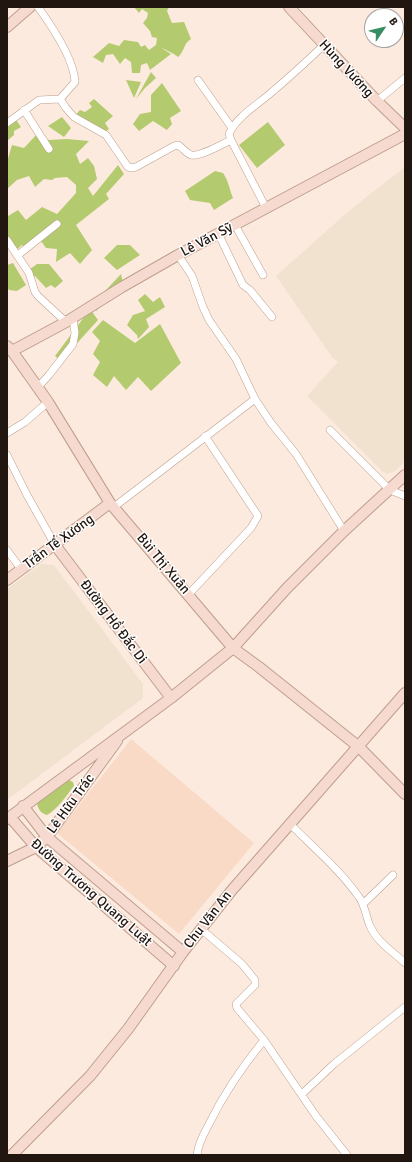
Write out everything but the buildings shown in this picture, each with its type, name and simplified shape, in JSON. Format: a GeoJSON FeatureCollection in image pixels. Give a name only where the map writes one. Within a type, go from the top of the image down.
{"type":"FeatureCollection","features":[{"type":"Feature","properties":{"kind":"street"},"geometry":{"type":"LineString","coordinates":[[7,27],[30,7]]}},
{"type":"Feature","properties":{"kind":"street"},"geometry":{"type":"LineString","coordinates":[[7,123],[39,100],[60,99],[75,82],[74,71],[60,41],[38,7]]}},
{"type":"Feature","properties":{"kind":"street","name":"Hùng Vương"},"geometry":{"type":"LineString","coordinates":[[289,7],[377,101],[405,128]]}},
{"type":"Feature","properties":{"kind":"street"},"geometry":{"type":"LineString","coordinates":[[266,208],[229,134],[232,128],[244,115],[273,92],[324,45]]}},
{"type":"Feature","properties":{"kind":"street"},"geometry":{"type":"LineString","coordinates":[[377,101],[405,78]]}},
{"type":"Feature","properties":{"kind":"street"},"geometry":{"type":"LineString","coordinates":[[198,80],[232,128]]}},
{"type":"Feature","properties":{"kind":"street"},"geometry":{"type":"LineString","coordinates":[[60,99],[74,117],[106,136],[128,167],[132,168],[174,146],[178,146],[194,155],[200,154],[231,140]]}},
{"type":"Feature","properties":{"kind":"street"},"geometry":{"type":"LineString","coordinates":[[24,110],[49,149]]}},
{"type":"Feature","properties":{"kind":"street","name":"Lê Văn Sỹ"},"geometry":{"type":"LineString","coordinates":[[10,348],[70,320],[122,287],[178,255],[405,134]]}},
{"type":"Feature","properties":{"kind":"street"},"geometry":{"type":"LineString","coordinates":[[18,255],[57,224]]}},
{"type":"Feature","properties":{"kind":"street"},"geometry":{"type":"LineString","coordinates":[[235,225],[263,275]]}},
{"type":"Feature","properties":{"kind":"street"},"geometry":{"type":"LineString","coordinates":[[218,233],[243,285],[250,290],[272,317]]}},
{"type":"Feature","properties":{"kind":"street"},"geometry":{"type":"LineString","coordinates":[[7,240],[29,273],[35,292],[38,296],[70,320],[75,333],[73,344],[38,387]]}},
{"type":"Feature","properties":{"kind":"street"},"geometry":{"type":"LineString","coordinates":[[178,255],[192,276],[209,320],[236,359],[255,399],[271,423],[296,454],[344,531]]}},
{"type":"Feature","properties":{"kind":"street","name":"Bùi Thị Xuân"},"geometry":{"type":"LineString","coordinates":[[10,348],[48,402],[112,505],[233,648],[359,747],[405,794]]}},
{"type":"Feature","properties":{"kind":"street"},"geometry":{"type":"LineString","coordinates":[[112,505],[255,399]]}},
{"type":"Feature","properties":{"kind":"street"},"geometry":{"type":"LineString","coordinates":[[7,433],[25,422],[48,402]]}},
{"type":"Feature","properties":{"kind":"street"},"geometry":{"type":"LineString","coordinates":[[330,430],[390,490],[405,496]]}},
{"type":"Feature","properties":{"kind":"street"},"geometry":{"type":"LineString","coordinates":[[188,595],[251,528],[258,516],[205,436]]}},
{"type":"Feature","properties":{"kind":"street"},"geometry":{"type":"LineString","coordinates":[[7,455],[27,495],[56,545]]}},
{"type":"Feature","properties":{"kind":"street","name":"Lê Hữu Trác"},"geometry":{"type":"LineString","coordinates":[[8,818],[171,698],[233,648],[287,588],[344,531],[405,475]]}},
{"type":"Feature","properties":{"kind":"street","name":"Trần Tế Xương"},"geometry":{"type":"LineString","coordinates":[[7,580],[112,505]]}},
{"type":"Feature","properties":{"kind":"street","name":"Đường Hồ Đắc Di"},"geometry":{"type":"LineString","coordinates":[[56,545],[171,698]]}},
{"type":"Feature","properties":{"kind":"street"},"geometry":{"type":"LineString","coordinates":[[7,550],[21,569]]}},
{"type":"Feature","properties":{"kind":"street","name":"Chu Văn An"},"geometry":{"type":"LineString","coordinates":[[14,1153],[90,1076],[128,1029],[183,952],[232,890],[405,694]]}},
{"type":"Feature","properties":{"kind":"street","name":"Lê Hữu Trác"},"geometry":{"type":"LineString","coordinates":[[7,861],[36,847],[47,837],[123,733]]}},
{"type":"Feature","properties":{"kind":"street","name":"Đường Trương Quang Luật"},"geometry":{"type":"LineString","coordinates":[[23,806],[47,837],[183,952]]}},
{"type":"Feature","properties":{"kind":"street","name":"Đường Trương Quang Luật"},"geometry":{"type":"LineString","coordinates":[[8,818],[36,847],[174,966]]}},
{"type":"Feature","properties":{"kind":"street"},"geometry":{"type":"LineString","coordinates":[[290,824],[348,881],[361,900],[370,925],[376,936],[385,947],[395,953],[405,963]]}},
{"type":"Feature","properties":{"kind":"street"},"geometry":{"type":"LineString","coordinates":[[363,904],[393,875]]}},
{"type":"Feature","properties":{"kind":"street"},"geometry":{"type":"LineString","coordinates":[[201,929],[242,964],[255,980],[255,985],[236,1004],[237,1008],[264,1040],[316,1116],[347,1155]]}},
{"type":"Feature","properties":{"kind":"street"},"geometry":{"type":"LineString","coordinates":[[302,1094],[334,1064],[405,1007]]}},
{"type":"Feature","properties":{"kind":"street"},"geometry":{"type":"LineString","coordinates":[[197,1155],[201,1140],[214,1114],[243,1066],[264,1040]]}},
{"type":"Feature","properties":{"kind":"shaded area"},"geometry":{"type":"Polygon","coordinates":[[[405,167],[405,461],[395,471],[387,474],[383,472],[307,396],[338,362],[332,357],[276,276],[351,209],[405,167]]]}},
{"type":"Feature","properties":{"kind":"shaded area"},"geometry":{"type":"Polygon","coordinates":[[[41,564],[54,565],[143,684],[143,698],[7,800],[7,589],[41,564]]]}},
{"type":"Feature","properties":{"kind":"shaded area"},"geometry":{"type":"Polygon","coordinates":[[[131,739],[254,843],[179,934],[57,833],[131,739]]]}},
{"type":"Feature","properties":{"kind":"green space"},"geometry":{"type":"Polygon","coordinates":[[[134,7],[169,7],[167,11],[172,23],[184,22],[191,39],[178,57],[160,47],[171,54],[150,70],[147,63],[141,65],[140,73],[132,73],[131,62],[125,58],[120,64],[113,54],[106,55],[103,63],[93,57],[109,43],[119,46],[124,40],[138,42],[141,47],[145,45],[149,50],[156,45],[157,38],[152,37],[150,31],[143,23],[147,18],[148,13],[142,9],[139,13],[134,7]]]}},
{"type":"Feature","properties":{"kind":"green space"},"geometry":{"type":"Polygon","coordinates":[[[151,72],[156,78],[136,99],[151,72]]]}},
{"type":"Feature","properties":{"kind":"green space"},"geometry":{"type":"Polygon","coordinates":[[[126,80],[141,82],[134,98],[126,80]]]}},
{"type":"Feature","properties":{"kind":"green space"},"geometry":{"type":"Polygon","coordinates":[[[162,83],[181,111],[170,118],[172,124],[167,130],[153,121],[139,131],[133,124],[140,114],[151,112],[151,95],[162,83]]]}},
{"type":"Feature","properties":{"kind":"green space"},"geometry":{"type":"Polygon","coordinates":[[[94,99],[113,116],[105,123],[109,129],[103,133],[73,118],[80,110],[85,112],[92,107],[89,103],[94,99]]]}},
{"type":"Feature","properties":{"kind":"green space"},"geometry":{"type":"Polygon","coordinates":[[[14,117],[21,127],[14,131],[14,135],[8,140],[7,122],[14,117]]]}},
{"type":"Feature","properties":{"kind":"green space"},"geometry":{"type":"Polygon","coordinates":[[[62,117],[71,128],[64,137],[48,126],[62,117]]]}},
{"type":"Feature","properties":{"kind":"green space"},"geometry":{"type":"Polygon","coordinates":[[[268,122],[285,145],[257,168],[239,145],[268,122]]]}},
{"type":"Feature","properties":{"kind":"green space"},"geometry":{"type":"Polygon","coordinates":[[[38,133],[45,150],[50,148],[47,140],[67,139],[89,141],[76,154],[80,164],[88,158],[94,166],[97,179],[88,188],[93,196],[118,165],[124,174],[106,194],[109,199],[76,225],[92,250],[80,264],[70,253],[56,262],[57,249],[46,248],[41,241],[27,250],[22,245],[14,252],[7,242],[8,216],[18,210],[26,220],[42,207],[57,214],[76,193],[76,185],[67,177],[55,178],[52,180],[44,179],[35,187],[29,176],[17,180],[7,189],[7,162],[12,145],[24,148],[38,133]]]}},
{"type":"Feature","properties":{"kind":"green space"},"geometry":{"type":"Polygon","coordinates":[[[215,171],[223,173],[228,182],[233,198],[214,210],[210,203],[190,200],[185,191],[215,171]]]}},
{"type":"Feature","properties":{"kind":"green space"},"geometry":{"type":"Polygon","coordinates":[[[117,245],[130,245],[140,255],[117,270],[104,258],[117,245]]]}},
{"type":"Feature","properties":{"kind":"green space"},"geometry":{"type":"Polygon","coordinates":[[[13,263],[26,285],[17,291],[9,290],[7,287],[7,265],[13,263]]]}},
{"type":"Feature","properties":{"kind":"green space"},"geometry":{"type":"Polygon","coordinates":[[[37,264],[49,264],[63,281],[55,288],[51,285],[46,288],[35,276],[30,280],[26,272],[37,264]]]}},
{"type":"Feature","properties":{"kind":"green space"},"geometry":{"type":"Polygon","coordinates":[[[121,274],[124,287],[114,293],[96,311],[92,305],[121,274]]]}},
{"type":"Feature","properties":{"kind":"green space"},"geometry":{"type":"Polygon","coordinates":[[[145,294],[153,302],[160,297],[165,307],[146,319],[149,327],[138,339],[137,335],[127,325],[133,315],[145,311],[138,300],[145,294]]]}},
{"type":"Feature","properties":{"kind":"green space"},"geometry":{"type":"Polygon","coordinates":[[[90,309],[98,320],[61,361],[55,356],[90,309]]]}},
{"type":"Feature","properties":{"kind":"green space"},"geometry":{"type":"Polygon","coordinates":[[[103,320],[135,343],[160,324],[181,363],[151,391],[138,377],[126,390],[114,376],[107,387],[93,375],[100,362],[93,354],[100,341],[92,332],[103,320]]]}},
{"type":"Feature","properties":{"kind":"green space"},"geometry":{"type":"Polygon","coordinates":[[[69,780],[73,782],[74,786],[62,802],[47,815],[41,812],[37,803],[69,780]]]}}]}
